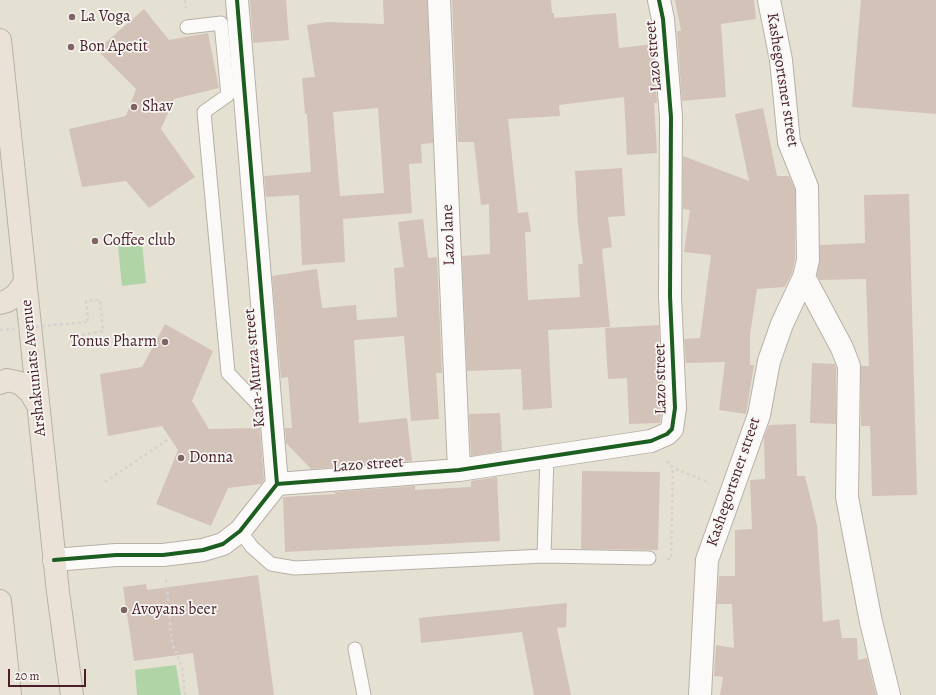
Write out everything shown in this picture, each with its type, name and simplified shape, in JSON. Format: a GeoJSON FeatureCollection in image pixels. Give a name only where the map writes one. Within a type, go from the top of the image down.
{"type":"FeatureCollection","features":[{"type":"Feature","properties":{"kind":"main road","name":"Arshakuniats Avenue"},"geometry":{"type":"LineString","coordinates":[[0,40],[54,560],[72,695]]}},
{"type":"Feature","properties":{"kind":"main road"},"geometry":{"type":"LineString","coordinates":[[0,303],[7,301],[16,295],[25,282]]}},
{"type":"Feature","properties":{"kind":"main road"},"geometry":{"type":"LineString","coordinates":[[0,383],[7,380],[20,383],[30,392],[38,405]]}},
{"type":"Feature","properties":{"kind":"main road"},"geometry":{"type":"LineString","coordinates":[[0,601],[10,695]]}},
{"type":"Feature","properties":{"kind":"street","name":"Kara-Murza street"},"geometry":{"type":"LineString","coordinates":[[237,0],[277,484]]}},
{"type":"Feature","properties":{"kind":"street","name":"Lazo lane"},"geometry":{"type":"LineString","coordinates":[[439,0],[459,470]]}},
{"type":"Feature","properties":{"kind":"street","name":"Lazo street"},"geometry":{"type":"LineString","coordinates":[[277,484],[459,470],[651,441],[667,434],[672,429],[675,408],[670,296],[671,117],[665,35],[659,0]]}},
{"type":"Feature","properties":{"kind":"street","name":"Kashegortsner street"},"geometry":{"type":"LineString","coordinates":[[700,695],[707,560],[758,414],[769,360],[782,324],[804,277],[808,260],[807,188],[789,142],[781,60],[769,0]]}},
{"type":"Feature","properties":{"kind":"street"},"geometry":{"type":"LineString","coordinates":[[804,277],[842,348],[849,366],[847,497],[871,622],[889,695]]}},
{"type":"Feature","properties":{"kind":"street"},"geometry":{"type":"LineString","coordinates":[[54,560],[116,555],[163,556],[202,550],[223,544],[240,532],[277,484]]}},
{"type":"Feature","properties":{"kind":"lane"},"geometry":{"type":"LineString","coordinates":[[187,27],[220,23],[228,95],[204,112],[228,373],[272,420]]}},
{"type":"Feature","properties":{"kind":"lane"},"geometry":{"type":"LineString","coordinates":[[544,556],[547,456]]}},
{"type":"Feature","properties":{"kind":"lane"},"geometry":{"type":"LineString","coordinates":[[240,532],[252,547],[271,564],[295,568],[544,556],[649,558]]}},
{"type":"Feature","properties":{"kind":"lane"},"geometry":{"type":"LineString","coordinates":[[355,649],[364,695]]}},
{"type":"Feature","properties":{"kind":"path"},"geometry":{"type":"LineString","coordinates":[[0,330],[88,322],[86,301],[100,300],[103,331],[82,335]]}},
{"type":"Feature","properties":{"kind":"path"},"geometry":{"type":"LineString","coordinates":[[105,482],[170,438]]}},
{"type":"Feature","properties":{"kind":"path"},"geometry":{"type":"LineString","coordinates":[[651,441],[673,468],[708,482]]}},
{"type":"Feature","properties":{"kind":"path"},"geometry":{"type":"LineString","coordinates":[[649,558],[671,559],[673,468]]}},
{"type":"Feature","properties":{"kind":"path"},"geometry":{"type":"LineString","coordinates":[[167,585],[172,642],[182,667],[185,695]]}},
{"type":"Feature","properties":{"kind":"green space"},"geometry":{"type":"Polygon","coordinates":[[[142,244],[146,283],[122,286],[118,246],[142,244]]]}},
{"type":"Feature","properties":{"kind":"green space"},"geometry":{"type":"Polygon","coordinates":[[[176,665],[181,695],[137,695],[135,670],[176,665]]]}},
{"type":"Feature","properties":{"kind":"building"},"geometry":{"type":"Polygon","coordinates":[[[250,0],[286,0],[289,40],[253,43],[250,0]]]}},
{"type":"Feature","properties":{"kind":"building"},"geometry":{"type":"Polygon","coordinates":[[[383,0],[427,0],[433,143],[421,144],[422,163],[409,164],[412,213],[343,219],[345,262],[302,265],[299,195],[266,197],[264,176],[311,172],[307,114],[305,114],[302,78],[315,77],[307,25],[327,22],[384,24],[383,0]],[[378,108],[333,112],[340,196],[384,193],[378,108]]]}},
{"type":"Feature","properties":{"kind":"building"},"geometry":{"type":"Polygon","coordinates":[[[452,0],[551,0],[554,18],[616,13],[619,48],[653,44],[657,103],[654,103],[657,153],[627,155],[624,97],[559,105],[560,116],[508,119],[518,213],[528,212],[531,232],[525,232],[528,300],[580,297],[578,264],[583,264],[578,225],[575,171],[622,168],[625,216],[608,217],[612,247],[602,249],[610,327],[548,330],[552,408],[523,410],[521,369],[467,371],[462,256],[490,254],[489,204],[481,205],[474,142],[458,142],[452,0]]]}},
{"type":"Feature","properties":{"kind":"building"},"geometry":{"type":"Polygon","coordinates":[[[675,0],[754,0],[756,19],[721,24],[726,97],[682,101],[677,31],[681,31],[675,0]]]}},
{"type":"Feature","properties":{"kind":"building"},"geometry":{"type":"Polygon","coordinates":[[[861,0],[936,0],[936,114],[852,107],[861,0]]]}},
{"type":"Feature","properties":{"kind":"building"},"geometry":{"type":"Polygon","coordinates":[[[144,9],[169,40],[208,33],[219,88],[174,99],[161,129],[195,177],[149,208],[126,181],[82,187],[69,129],[126,116],[136,89],[97,50],[144,9]]]}},
{"type":"Feature","properties":{"kind":"building"},"geometry":{"type":"Polygon","coordinates":[[[763,108],[777,176],[789,176],[795,189],[795,259],[792,273],[785,287],[757,289],[750,335],[750,365],[754,365],[746,414],[719,410],[725,362],[686,363],[684,339],[700,338],[711,255],[684,252],[690,210],[683,209],[683,156],[749,181],[735,114],[763,108]]]}},
{"type":"Feature","properties":{"kind":"building"},"geometry":{"type":"Polygon","coordinates":[[[909,194],[917,495],[872,496],[870,426],[861,426],[861,366],[869,366],[866,279],[820,280],[817,275],[820,260],[820,245],[865,243],[864,195],[909,194]]]}},
{"type":"Feature","properties":{"kind":"building"},"geometry":{"type":"Polygon","coordinates":[[[423,219],[428,258],[437,257],[442,373],[436,373],[439,419],[411,421],[404,336],[354,340],[359,423],[407,418],[412,461],[311,469],[286,443],[285,428],[292,428],[288,377],[281,378],[272,276],[317,269],[322,308],[356,305],[357,320],[397,317],[394,268],[404,267],[398,222],[423,219]]]}},
{"type":"Feature","properties":{"kind":"building"},"geometry":{"type":"Polygon","coordinates":[[[165,324],[213,351],[192,401],[209,429],[260,428],[264,480],[261,484],[228,488],[211,526],[156,504],[178,450],[162,426],[108,436],[100,374],[142,367],[165,324]]]}},
{"type":"Feature","properties":{"kind":"building"},"geometry":{"type":"Polygon","coordinates":[[[659,325],[662,407],[660,423],[629,424],[627,378],[608,379],[605,328],[659,325]]]}},
{"type":"Feature","properties":{"kind":"building"},"geometry":{"type":"Polygon","coordinates":[[[812,363],[835,364],[836,424],[810,423],[812,363]]]}},
{"type":"Feature","properties":{"kind":"building"},"geometry":{"type":"Polygon","coordinates":[[[500,413],[502,451],[471,456],[469,414],[500,413]]]}},
{"type":"Feature","properties":{"kind":"building"},"geometry":{"type":"Polygon","coordinates":[[[796,424],[797,476],[805,476],[817,525],[823,622],[839,619],[842,638],[857,638],[858,660],[867,658],[876,695],[720,695],[723,677],[714,676],[716,645],[734,648],[732,604],[717,604],[719,576],[735,576],[735,530],[752,529],[750,480],[765,479],[764,437],[769,425],[796,424]]]}},
{"type":"Feature","properties":{"kind":"building"},"geometry":{"type":"Polygon","coordinates":[[[582,471],[660,472],[658,550],[581,549],[582,471]]]}},
{"type":"Feature","properties":{"kind":"building"},"geometry":{"type":"Polygon","coordinates":[[[497,477],[500,541],[285,552],[283,497],[336,494],[334,492],[415,486],[415,490],[471,487],[471,481],[497,477]]]}},
{"type":"Feature","properties":{"kind":"building"},"geometry":{"type":"Polygon","coordinates":[[[258,575],[274,695],[199,695],[193,653],[134,661],[123,587],[146,584],[147,590],[258,575]]]}},
{"type":"Feature","properties":{"kind":"building"},"geometry":{"type":"Polygon","coordinates":[[[567,603],[566,627],[557,628],[571,695],[534,695],[522,632],[421,643],[419,618],[567,603]]]}},
{"type":"Feature","properties":{"kind":"cycle path"},"geometry":{"type":"LineString","coordinates":[[54,560],[116,555],[163,555],[203,550],[223,544],[240,531],[277,484],[237,0]]}},
{"type":"Feature","properties":{"kind":"cycle path"},"geometry":{"type":"LineString","coordinates":[[277,484],[459,470],[651,441],[667,434],[672,429],[675,408],[670,296],[671,117],[663,19],[659,0]]}},
{"type":"Feature","properties":{"kind":"place","name":"La Voga"},"geometry":{"type":"Point","coordinates":[72,17]}},
{"type":"Feature","properties":{"kind":"place","name":"Bon Apetit"},"geometry":{"type":"Point","coordinates":[71,47]}},
{"type":"Feature","properties":{"kind":"place","name":"Shav"},"geometry":{"type":"Point","coordinates":[134,107]}},
{"type":"Feature","properties":{"kind":"place","name":"Coffee club"},"geometry":{"type":"Point","coordinates":[95,241]}},
{"type":"Feature","properties":{"kind":"place","name":"Tonus Pharm"},"geometry":{"type":"Point","coordinates":[165,342]}},
{"type":"Feature","properties":{"kind":"place","name":"Donna"},"geometry":{"type":"Point","coordinates":[181,458]}},
{"type":"Feature","properties":{"kind":"place","name":"Avoyans beer"},"geometry":{"type":"Point","coordinates":[124,610]}}]}
